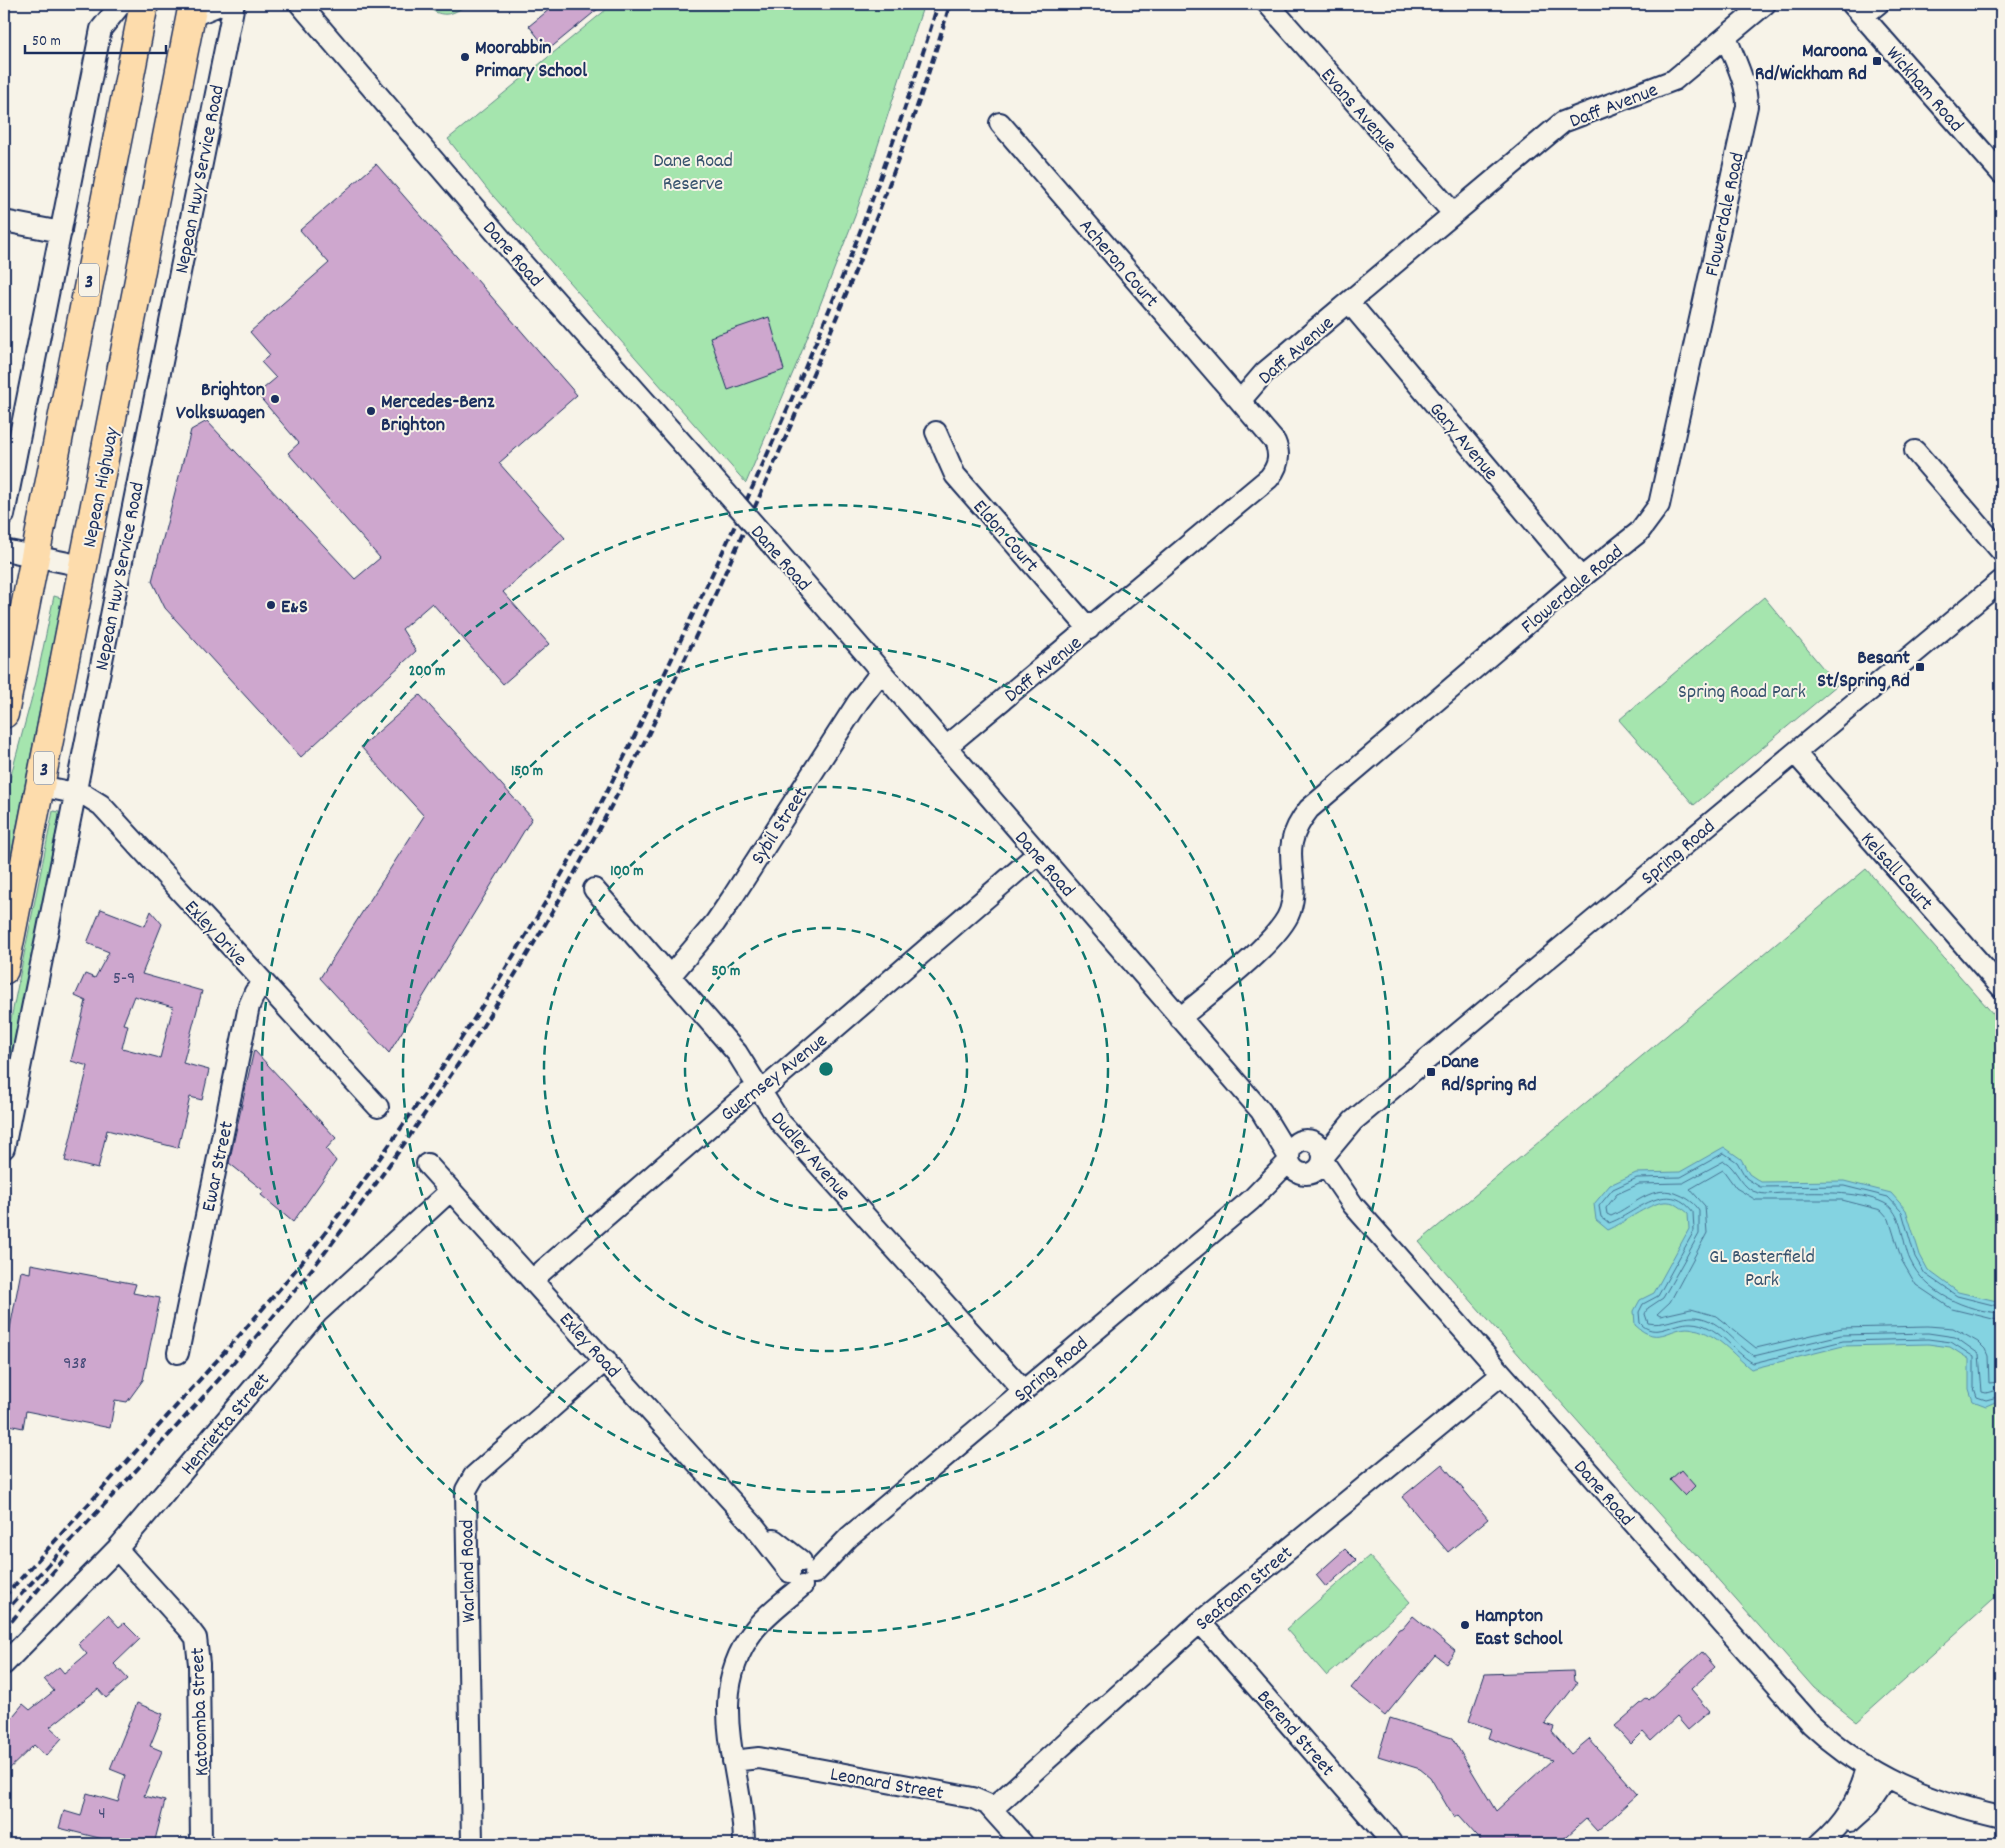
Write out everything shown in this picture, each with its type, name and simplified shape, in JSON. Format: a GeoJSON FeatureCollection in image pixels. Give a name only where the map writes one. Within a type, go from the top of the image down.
{"type":"FeatureCollection","features":[{"type":"Feature","properties":{"kind":"highway","name":"3"},"geometry":{"type":"LineString","coordinates":[[4,714],[144,4]]}},
{"type":"Feature","properties":{"kind":"highway","name":"Nepean Highway"},"geometry":{"type":"LineString","coordinates":[[4,970],[191,11]]}},
{"type":"Feature","properties":{"kind":"street"},"geometry":{"type":"LineString","coordinates":[[4,515],[102,29],[121,4]]}},
{"type":"Feature","properties":{"kind":"street"},"geometry":{"type":"LineString","coordinates":[[191,11],[222,4]]}},
{"type":"Feature","properties":{"kind":"street","name":"Nepean Hwy Service Road"},"geometry":{"type":"LineString","coordinates":[[4,1148],[74,792],[234,4]]}},
{"type":"Feature","properties":{"kind":"street","name":"Dane Road"},"geometry":{"type":"LineString","coordinates":[[300,4],[508,247],[770,543],[1261,1111],[1306,1158],[1325,1182],[1353,1205],[1794,1707],[1840,1751],[1886,1780],[1950,1805],[2001,1817]]}},
{"type":"Feature","properties":{"kind":"street","name":"Evans Avenue"},"geometry":{"type":"LineString","coordinates":[[1269,4],[1453,214]]}},
{"type":"Feature","properties":{"kind":"street","name":"Daff Avenue"},"geometry":{"type":"LineString","coordinates":[[946,747],[1269,478],[1276,469],[1278,449],[1275,442],[1240,402],[1264,373],[1563,122],[1667,83],[1765,4]]}},
{"type":"Feature","properties":{"kind":"street","name":"Wickham Road"},"geometry":{"type":"LineString","coordinates":[[1864,8],[2001,173]]}},
{"type":"Feature","properties":{"kind":"street","name":"Flowerdale Road"},"geometry":{"type":"LineString","coordinates":[[1180,1018],[1261,948],[1285,921],[1292,901],[1291,846],[1298,824],[1309,809],[1581,578],[1638,532],[1654,514],[1662,496],[1747,106],[1747,94],[1743,80],[1726,37]]}},
{"type":"Feature","properties":{"kind":"street","name":"Acheron Court"},"geometry":{"type":"LineString","coordinates":[[1000,123],[1240,402]]}},
{"type":"Feature","properties":{"kind":"street"},"geometry":{"type":"LineString","coordinates":[[4,221],[61,232]]}},
{"type":"Feature","properties":{"kind":"street","name":"Gary Avenue"},"geometry":{"type":"LineString","coordinates":[[1349,302],[1581,578]]}},
{"type":"Feature","properties":{"kind":"street","name":"Eldon Court"},"geometry":{"type":"LineString","coordinates":[[936,432],[955,475],[1089,629]]}},
{"type":"Feature","properties":{"kind":"street"},"geometry":{"type":"LineString","coordinates":[[1914,451],[2001,551]]}},
{"type":"Feature","properties":{"kind":"street"},"geometry":{"type":"LineString","coordinates":[[4,550],[83,566]]}},
{"type":"Feature","properties":{"kind":"street","name":"Spring Road"},"geometry":{"type":"LineString","coordinates":[[800,1571],[849,1537],[1251,1200],[1353,1121],[1794,753],[1999,586]]}},
{"type":"Feature","properties":{"kind":"street","name":"Sybil Street"},"geometry":{"type":"LineString","coordinates":[[671,975],[719,917],[858,702],[881,672]]}},
{"type":"Feature","properties":{"kind":"street","name":"Kelsall Court"},"geometry":{"type":"LineString","coordinates":[[1794,753],[2001,987]]}},
{"type":"Feature","properties":{"kind":"street","name":"Exley Drive"},"geometry":{"type":"LineString","coordinates":[[40,786],[85,795],[101,805],[378,1107]]}},
{"type":"Feature","properties":{"kind":"street","name":"Guernsey Avenue"},"geometry":{"type":"LineString","coordinates":[[532,1280],[747,1094],[770,1084],[1037,854]]}},
{"type":"Feature","properties":{"kind":"street","name":"Dudley Avenue"},"geometry":{"type":"LineString","coordinates":[[594,888],[737,1053],[780,1122],[1023,1390]]}},
{"type":"Feature","properties":{"kind":"street","name":"Ewar Street"},"geometry":{"type":"LineString","coordinates":[[178,1353],[249,1006],[256,992],[264,984]]}},
{"type":"Feature","properties":{"kind":"street","name":"Exley Road"},"geometry":{"type":"LineString","coordinates":[[427,1164],[754,1526],[800,1571]]}},
{"type":"Feature","properties":{"kind":"street","name":"Henrietta Street"},"geometry":{"type":"LineString","coordinates":[[4,1664],[116,1549],[317,1314],[451,1190]]}},
{"type":"Feature","properties":{"kind":"street","name":"Warland Road"},"geometry":{"type":"LineString","coordinates":[[472,1844],[466,1490],[474,1476],[606,1360]]}},
{"type":"Feature","properties":{"kind":"street","name":"Seafoam Street"},"geometry":{"type":"LineString","coordinates":[[992,1809],[1200,1622],[1502,1375]]}},
{"type":"Feature","properties":{"kind":"street","name":"Katoomba Street"},"geometry":{"type":"LineString","coordinates":[[116,1549],[196,1638],[199,1664],[201,1844]]}},
{"type":"Feature","properties":{"kind":"street"},"geometry":{"type":"LineString","coordinates":[[744,1844],[743,1814],[727,1722],[730,1686],[740,1653],[763,1619],[800,1571]]}},
{"type":"Feature","properties":{"kind":"street","name":"Berend Street"},"geometry":{"type":"LineString","coordinates":[[1200,1622],[1392,1844]]}},
{"type":"Feature","properties":{"kind":"street","name":"Leonard Street"},"geometry":{"type":"LineString","coordinates":[[733,1761],[759,1758],[965,1796],[980,1801],[992,1809],[1023,1844]]}},
{"type":"Feature","properties":{"kind":"street"},"geometry":{"type":"LineString","coordinates":[[1839,1827],[1861,1790],[1867,1769]]}},
{"type":"Feature","properties":{"kind":"street"},"geometry":{"type":"LineString","coordinates":[[1820,1844],[1839,1827],[1862,1813],[1886,1780]]}},
{"type":"Feature","properties":{"kind":"green space"},"geometry":{"type":"Polygon","coordinates":[[[425,4],[467,4],[451,13],[441,14],[430,9],[425,4]]]}},
{"type":"Feature","properties":{"kind":"green space","name":"Dane Road Reserve"},"geometry":{"type":"Polygon","coordinates":[[[613,4],[917,4],[922,10],[855,216],[800,356],[746,483],[487,189],[448,139],[613,4]]]}},
{"type":"Feature","properties":{"kind":"green space"},"geometry":{"type":"Polygon","coordinates":[[[54,596],[61,598],[60,609],[4,890],[4,801],[36,682],[54,596]]]}},
{"type":"Feature","properties":{"kind":"green space","name":"Spring Road Park"},"geometry":{"type":"Polygon","coordinates":[[[1764,597],[1837,685],[1694,805],[1619,720],[1764,597]]]}},
{"type":"Feature","properties":{"kind":"green space"},"geometry":{"type":"Polygon","coordinates":[[[53,811],[59,812],[59,817],[4,1104],[4,1054],[53,811]]]}},
{"type":"Feature","properties":{"kind":"green space","name":"GL Basterfield Park"},"geometry":{"type":"Polygon","coordinates":[[[1866,869],[2001,1023],[2001,1593],[1857,1722],[1814,1688],[1419,1242],[1866,869]]]}},
{"type":"Feature","properties":{"kind":"green space"},"geometry":{"type":"Polygon","coordinates":[[[1369,1556],[1410,1602],[1327,1676],[1286,1629],[1369,1556]]]}},
{"type":"Feature","properties":{"kind":"water"},"geometry":{"type":"Polygon","coordinates":[[[1724,1147],[1741,1159],[1749,1174],[1761,1182],[1844,1181],[1891,1193],[1906,1210],[1920,1255],[1928,1270],[1958,1292],[2001,1302],[2000,1400],[1986,1406],[1973,1401],[1969,1389],[1969,1359],[1950,1347],[1928,1344],[1843,1346],[1751,1369],[1718,1340],[1703,1332],[1686,1328],[1666,1334],[1652,1335],[1635,1325],[1634,1311],[1640,1300],[1654,1293],[1689,1229],[1688,1213],[1673,1203],[1662,1202],[1647,1208],[1608,1230],[1596,1220],[1594,1204],[1610,1185],[1636,1173],[1680,1172],[1724,1147]]]}},
{"type":"Feature","properties":{"kind":"building"},"geometry":{"type":"Polygon","coordinates":[[[556,4],[604,4],[548,50],[529,26],[556,4]]]}},
{"type":"Feature","properties":{"kind":"building"},"geometry":{"type":"Polygon","coordinates":[[[376,164],[577,395],[499,463],[565,538],[503,592],[549,644],[503,684],[432,603],[402,629],[416,651],[301,757],[165,608],[152,581],[191,430],[207,421],[355,579],[380,558],[288,453],[299,443],[257,394],[276,378],[261,362],[270,355],[250,332],[329,263],[300,230],[376,164]]]}},
{"type":"Feature","properties":{"kind":"building"},"geometry":{"type":"Polygon","coordinates":[[[769,317],[784,370],[728,390],[710,337],[769,317]]]}},
{"type":"Feature","properties":{"kind":"building"},"geometry":{"type":"Polygon","coordinates":[[[420,695],[532,818],[389,1053],[320,978],[424,816],[361,747],[420,695]]]}},
{"type":"Feature","properties":{"kind":"building"},"geometry":{"type":"Polygon","coordinates":[[[101,909],[145,926],[151,911],[162,924],[142,974],[202,991],[183,1063],[209,1070],[202,1100],[190,1097],[178,1148],[107,1130],[98,1169],[65,1161],[88,1066],[71,1061],[86,1001],[75,996],[85,974],[95,978],[109,952],[87,943],[101,909]],[[134,996],[123,1024],[128,1025],[122,1048],[160,1058],[173,1007],[134,996]]]}},
{"type":"Feature","properties":{"kind":"building"},"geometry":{"type":"Polygon","coordinates":[[[254,1050],[336,1138],[326,1149],[336,1161],[293,1222],[261,1195],[264,1191],[229,1163],[254,1050]]]}},
{"type":"Feature","properties":{"kind":"building"},"geometry":{"type":"Polygon","coordinates":[[[31,1264],[136,1284],[133,1293],[160,1298],[143,1380],[127,1402],[115,1400],[110,1428],[26,1411],[23,1428],[4,1424],[4,1344],[7,1344],[21,1271],[30,1273],[31,1264]]]}},
{"type":"Feature","properties":{"kind":"building"},"geometry":{"type":"Polygon","coordinates":[[[1442,1464],[1488,1519],[1448,1552],[1402,1497],[1442,1464]]]}},
{"type":"Feature","properties":{"kind":"building"},"geometry":{"type":"Polygon","coordinates":[[[1681,1470],[1695,1486],[1685,1496],[1670,1480],[1681,1470]]]}},
{"type":"Feature","properties":{"kind":"building"},"geometry":{"type":"Polygon","coordinates":[[[1345,1549],[1356,1560],[1326,1587],[1316,1575],[1345,1549]]]}},
{"type":"Feature","properties":{"kind":"building"},"geometry":{"type":"Polygon","coordinates":[[[108,1615],[119,1627],[124,1623],[140,1639],[114,1664],[128,1679],[106,1698],[98,1689],[50,1727],[62,1738],[46,1756],[34,1745],[4,1774],[4,1727],[23,1704],[30,1710],[54,1691],[44,1679],[59,1667],[64,1673],[87,1654],[78,1644],[108,1615]]]}},
{"type":"Feature","properties":{"kind":"building"},"geometry":{"type":"Polygon","coordinates":[[[1413,1616],[1455,1651],[1446,1663],[1435,1655],[1385,1716],[1351,1688],[1399,1629],[1403,1628],[1413,1616]]]}},
{"type":"Feature","properties":{"kind":"building"},"geometry":{"type":"Polygon","coordinates":[[[1702,1652],[1715,1667],[1691,1689],[1710,1711],[1688,1730],[1677,1717],[1651,1741],[1643,1732],[1631,1744],[1615,1726],[1647,1698],[1649,1700],[1702,1652]]]}},
{"type":"Feature","properties":{"kind":"building"},"geometry":{"type":"Polygon","coordinates":[[[1573,1671],[1574,1681],[1577,1683],[1545,1724],[1554,1727],[1552,1732],[1571,1754],[1589,1739],[1638,1794],[1597,1831],[1586,1819],[1558,1844],[1484,1844],[1458,1815],[1454,1818],[1430,1777],[1420,1769],[1378,1756],[1390,1718],[1452,1738],[1496,1811],[1552,1760],[1488,1738],[1491,1729],[1469,1721],[1485,1674],[1573,1671]]]}},
{"type":"Feature","properties":{"kind":"building"},"geometry":{"type":"Polygon","coordinates":[[[137,1703],[163,1714],[150,1746],[162,1751],[144,1796],[165,1801],[154,1844],[110,1844],[111,1841],[59,1828],[64,1811],[81,1816],[87,1793],[118,1802],[125,1775],[110,1769],[137,1703]]]}},
{"type":"Feature","properties":{"kind":"railway"},"geometry":{"type":"LineString","coordinates":[[4,1597],[244,1330],[319,1240],[429,1088],[487,999],[542,909],[587,829],[622,761],[706,587],[772,444],[862,227],[889,153],[938,4]]}},
{"type":"Feature","properties":{"kind":"railway"},"geometry":{"type":"LineString","coordinates":[[4,1613],[181,1422],[267,1324],[308,1273],[380,1178],[442,1088],[530,950],[584,856],[636,758],[709,607],[778,455],[871,232],[913,119],[950,4]]}},
{"type":"Feature","properties":{"kind":"railway"},"geometry":{"type":"LineString","coordinates":[[4,1630],[70,1552]]}},
{"type":"Feature","properties":{"kind":"place","name":"Moorabbin Primary School"},"geometry":{"type":"Point","coordinates":[465,57]}},
{"type":"Feature","properties":{"kind":"place","name":"Maroona Rd/Wickham Rd"},"geometry":{"type":"Point","coordinates":[1877,61]}},
{"type":"Feature","properties":{"kind":"place","name":"Brighton Volkswagen"},"geometry":{"type":"Point","coordinates":[275,399]}},
{"type":"Feature","properties":{"kind":"place","name":"Mercedes-Benz Brighton"},"geometry":{"type":"Point","coordinates":[371,411]}},
{"type":"Feature","properties":{"kind":"place","name":"E&S"},"geometry":{"type":"Point","coordinates":[271,605]}},
{"type":"Feature","properties":{"kind":"place","name":"Besant St/Spring Rd"},"geometry":{"type":"Point","coordinates":[1920,667]}},
{"type":"Feature","properties":{"kind":"place","name":"Dane Rd/Spring Rd"},"geometry":{"type":"Point","coordinates":[1431,1072]}},
{"type":"Feature","properties":{"kind":"place","name":"Hampton East School"},"geometry":{"type":"Point","coordinates":[1465,1625]}}]}
